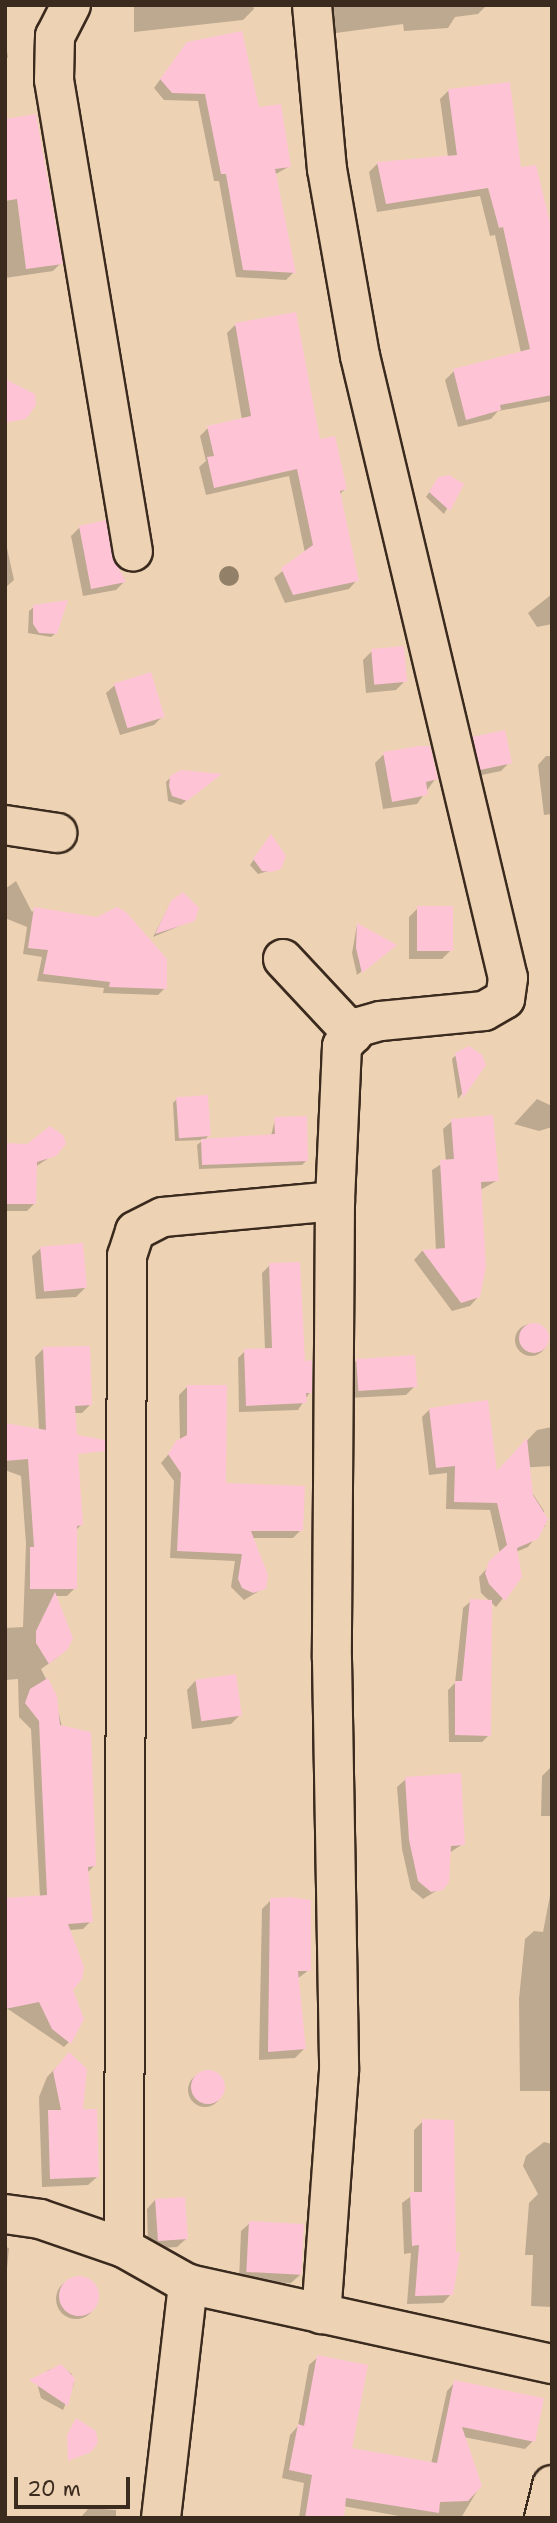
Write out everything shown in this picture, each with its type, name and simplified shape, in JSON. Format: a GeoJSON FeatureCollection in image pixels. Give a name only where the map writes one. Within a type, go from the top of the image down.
{"type":"FeatureCollection","features":[{"type":"Feature","properties":{"kind":"street"},"geometry":{"type":"LineString","coordinates":[[71,5],[55,36],[54,80],[133,551]]}},
{"type":"Feature","properties":{"kind":"street"},"geometry":{"type":"LineString","coordinates":[[312,5],[327,169],[360,356],[508,978],[505,999],[484,1011],[380,1021],[353,1034],[342,1046],[335,1201],[332,1659],[339,2071],[321,2314]]}},
{"type":"Feature","properties":{"kind":"street"},"geometry":{"type":"LineString","coordinates":[[5,825],[57,833]]}},
{"type":"Feature","properties":{"kind":"street"},"geometry":{"type":"LineString","coordinates":[[283,959],[353,1034]]}},
{"type":"Feature","properties":{"kind":"street"},"geometry":{"type":"LineString","coordinates":[[124,2248],[127,1256],[135,1231],[163,1217],[335,1201]]}},
{"type":"Feature","properties":{"kind":"street"},"geometry":{"type":"LineString","coordinates":[[5,2214],[40,2219],[124,2248],[188,2284],[552,2364]]}},
{"type":"Feature","properties":{"kind":"street"},"geometry":{"type":"LineString","coordinates":[[161,2518],[188,2284]]}},
{"type":"Feature","properties":{"kind":"street"},"geometry":{"type":"LineString","coordinates":[[544,2518],[552,2485]]}},
{"type":"Feature","properties":{"kind":"building"},"geometry":{"type":"Polygon","coordinates":[[[242,31],[259,107],[281,104],[291,167],[275,169],[296,273],[243,270],[226,174],[221,174],[205,94],[172,93],[160,79],[187,42],[242,31]]]}},
{"type":"Feature","properties":{"kind":"building"},"geometry":{"type":"Polygon","coordinates":[[[510,82],[521,167],[536,165],[552,231],[552,395],[500,405],[501,410],[466,420],[453,369],[530,349],[503,227],[499,228],[488,188],[386,204],[377,162],[457,155],[448,89],[510,82]]]}},
{"type":"Feature","properties":{"kind":"building"},"geometry":{"type":"Polygon","coordinates":[[[36,114],[63,264],[26,269],[17,199],[5,201],[5,119],[36,114]]]}},
{"type":"Feature","properties":{"kind":"building"},"geometry":{"type":"Polygon","coordinates":[[[296,312],[320,439],[335,436],[347,489],[340,491],[359,581],[293,595],[281,568],[313,545],[297,469],[214,488],[207,457],[214,456],[207,426],[251,416],[235,323],[296,312]]]}},
{"type":"Feature","properties":{"kind":"building"},"geometry":{"type":"Polygon","coordinates":[[[5,379],[35,394],[36,405],[26,419],[5,423],[5,379]]]}},
{"type":"Feature","properties":{"kind":"building"},"geometry":{"type":"Polygon","coordinates":[[[449,475],[464,484],[450,511],[429,492],[438,477],[449,475]]]}},
{"type":"Feature","properties":{"kind":"building"},"geometry":{"type":"Polygon","coordinates":[[[106,520],[112,555],[126,582],[91,589],[79,526],[106,520]]]}},
{"type":"Feature","properties":{"kind":"building"},"geometry":{"type":"Polygon","coordinates":[[[68,600],[57,634],[39,633],[33,624],[33,605],[68,600]]]}},
{"type":"Feature","properties":{"kind":"building"},"geometry":{"type":"Polygon","coordinates":[[[404,646],[407,682],[374,685],[371,649],[404,646]]]}},
{"type":"Feature","properties":{"kind":"building"},"geometry":{"type":"Polygon","coordinates":[[[151,672],[165,717],[127,728],[114,683],[151,672]]]}},
{"type":"Feature","properties":{"kind":"building"},"geometry":{"type":"Polygon","coordinates":[[[505,730],[512,763],[480,770],[473,737],[505,730]]]}},
{"type":"Feature","properties":{"kind":"building"},"geometry":{"type":"Polygon","coordinates":[[[430,746],[438,779],[426,782],[428,795],[392,802],[383,752],[430,746]]]}},
{"type":"Feature","properties":{"kind":"building"},"geometry":{"type":"Polygon","coordinates":[[[181,770],[222,774],[187,801],[172,796],[169,786],[170,776],[181,770]]]}},
{"type":"Feature","properties":{"kind":"building"},"geometry":{"type":"Polygon","coordinates":[[[271,834],[286,856],[281,869],[262,871],[253,859],[271,834]]]}},
{"type":"Feature","properties":{"kind":"building"},"geometry":{"type":"Polygon","coordinates":[[[183,892],[199,908],[195,921],[155,934],[171,901],[183,892]]]}},
{"type":"Feature","properties":{"kind":"building"},"geometry":{"type":"Polygon","coordinates":[[[417,906],[453,906],[453,951],[417,951],[417,906]]]}},
{"type":"Feature","properties":{"kind":"building"},"geometry":{"type":"Polygon","coordinates":[[[34,907],[97,917],[117,907],[126,912],[167,959],[167,989],[109,987],[110,982],[43,974],[48,950],[28,948],[34,907]]]}},
{"type":"Feature","properties":{"kind":"building"},"geometry":{"type":"Polygon","coordinates":[[[357,923],[397,945],[362,973],[356,948],[357,923]]]}},
{"type":"Feature","properties":{"kind":"building"},"geometry":{"type":"Polygon","coordinates":[[[469,1046],[482,1055],[486,1065],[463,1098],[455,1053],[469,1046]]]}},
{"type":"Feature","properties":{"kind":"building"},"geometry":{"type":"Polygon","coordinates":[[[208,1095],[211,1136],[179,1138],[176,1097],[208,1095]]]}},
{"type":"Feature","properties":{"kind":"building"},"geometry":{"type":"Polygon","coordinates":[[[493,1115],[499,1181],[481,1182],[486,1267],[480,1297],[461,1303],[422,1250],[445,1248],[440,1160],[454,1159],[451,1119],[493,1115]]]}},
{"type":"Feature","properties":{"kind":"building"},"geometry":{"type":"Polygon","coordinates":[[[307,1116],[308,1161],[202,1165],[201,1139],[275,1134],[274,1117],[307,1116]]]}},
{"type":"Feature","properties":{"kind":"building"},"geometry":{"type":"Polygon","coordinates":[[[50,1126],[63,1135],[66,1144],[56,1156],[37,1162],[36,1204],[5,1204],[5,1143],[27,1144],[50,1126]]]}},
{"type":"Feature","properties":{"kind":"building"},"geometry":{"type":"Polygon","coordinates":[[[83,1243],[87,1288],[44,1292],[40,1247],[83,1243]]]}},
{"type":"Feature","properties":{"kind":"building"},"geometry":{"type":"Polygon","coordinates":[[[300,1262],[305,1361],[312,1360],[312,1393],[306,1393],[307,1403],[246,1406],[244,1349],[272,1348],[269,1263],[300,1262]]]}},
{"type":"Feature","properties":{"kind":"building"},"geometry":{"type":"Polygon","coordinates":[[[534,1323],[545,1327],[549,1338],[545,1349],[534,1353],[523,1349],[519,1338],[523,1327],[534,1323]]]}},
{"type":"Feature","properties":{"kind":"building"},"geometry":{"type":"Polygon","coordinates":[[[90,1346],[92,1405],[75,1406],[77,1435],[105,1440],[105,1451],[78,1454],[83,1525],[77,1526],[77,1589],[30,1589],[30,1547],[34,1547],[28,1459],[5,1461],[5,1423],[46,1430],[43,1347],[90,1346]]]}},
{"type":"Feature","properties":{"kind":"building"},"geometry":{"type":"Polygon","coordinates":[[[415,1355],[417,1387],[358,1391],[356,1359],[415,1355]]]}},
{"type":"Feature","properties":{"kind":"building"},"geometry":{"type":"Polygon","coordinates":[[[187,1385],[227,1385],[226,1483],[305,1486],[303,1531],[251,1531],[268,1575],[266,1589],[253,1593],[242,1588],[238,1579],[242,1554],[177,1551],[181,1473],[168,1454],[176,1441],[187,1435],[187,1385]]]}},
{"type":"Feature","properties":{"kind":"building"},"geometry":{"type":"Polygon","coordinates":[[[488,1400],[497,1471],[527,1438],[533,1495],[548,1519],[538,1539],[517,1548],[522,1577],[505,1601],[489,1584],[485,1573],[489,1561],[507,1545],[497,1503],[454,1502],[455,1466],[436,1468],[429,1408],[488,1400]]]}},
{"type":"Feature","properties":{"kind":"building"},"geometry":{"type":"Polygon","coordinates":[[[55,1592],[73,1638],[68,1649],[49,1664],[36,1643],[36,1631],[55,1592]]]}},
{"type":"Feature","properties":{"kind":"building"},"geometry":{"type":"Polygon","coordinates":[[[470,1599],[492,1600],[491,1736],[455,1735],[455,1681],[462,1681],[470,1599]]]}},
{"type":"Feature","properties":{"kind":"building"},"geometry":{"type":"Polygon","coordinates":[[[236,1674],[242,1716],[201,1721],[195,1680],[236,1674]]]}},
{"type":"Feature","properties":{"kind":"building"},"geometry":{"type":"Polygon","coordinates":[[[48,1678],[57,1696],[60,1725],[91,1732],[96,1866],[88,1867],[93,1922],[68,1924],[84,1967],[82,1979],[73,1990],[84,2019],[71,2044],[52,2029],[39,2002],[5,2009],[5,1898],[47,1895],[39,1721],[25,1703],[30,1689],[48,1678]]]}},
{"type":"Feature","properties":{"kind":"building"},"geometry":{"type":"Polygon","coordinates":[[[461,1773],[465,1845],[451,1846],[449,1882],[443,1890],[431,1892],[418,1881],[409,1840],[405,1777],[461,1773]]]}},
{"type":"Feature","properties":{"kind":"building"},"geometry":{"type":"Polygon","coordinates":[[[270,1898],[311,1900],[311,1971],[298,1971],[306,2049],[268,2052],[270,1898]]]}},
{"type":"Feature","properties":{"kind":"building"},"geometry":{"type":"Polygon","coordinates":[[[69,2052],[87,2069],[83,2109],[97,2109],[99,2177],[50,2179],[48,2110],[61,2110],[53,2071],[69,2052]]]}},
{"type":"Feature","properties":{"kind":"building"},"geometry":{"type":"Polygon","coordinates":[[[208,2070],[220,2075],[225,2087],[220,2099],[208,2104],[196,2099],[191,2087],[196,2075],[208,2070]]]}},
{"type":"Feature","properties":{"kind":"building"},"geometry":{"type":"Polygon","coordinates":[[[422,2119],[454,2120],[456,2252],[460,2252],[453,2295],[415,2296],[419,2245],[412,2246],[410,2192],[422,2192],[422,2119]]]}},
{"type":"Feature","properties":{"kind":"building"},"geometry":{"type":"Polygon","coordinates":[[[185,2197],[188,2239],[158,2241],[155,2199],[185,2197]]]}},
{"type":"Feature","properties":{"kind":"building"},"geometry":{"type":"Polygon","coordinates":[[[249,2221],[304,2224],[301,2275],[246,2272],[249,2221]]]}},
{"type":"Feature","properties":{"kind":"building"},"geometry":{"type":"Polygon","coordinates":[[[79,2276],[87,2277],[93,2282],[98,2288],[98,2304],[93,2310],[87,2315],[79,2316],[71,2315],[65,2310],[60,2304],[59,2296],[60,2288],[65,2282],[71,2277],[79,2276]]]}},
{"type":"Feature","properties":{"kind":"building"},"geometry":{"type":"Polygon","coordinates":[[[317,2355],[368,2365],[352,2448],[437,2463],[454,2380],[544,2398],[535,2442],[462,2427],[482,2486],[468,2501],[440,2502],[439,2513],[346,2498],[344,2518],[305,2518],[312,2475],[289,2470],[298,2424],[304,2426],[317,2355]]]}},
{"type":"Feature","properties":{"kind":"building"},"geometry":{"type":"Polygon","coordinates":[[[61,2364],[75,2378],[68,2406],[29,2380],[61,2364]]]}},
{"type":"Feature","properties":{"kind":"building"},"geometry":{"type":"Polygon","coordinates":[[[76,2418],[96,2431],[98,2443],[91,2452],[68,2461],[67,2435],[76,2418]]]}}]}
